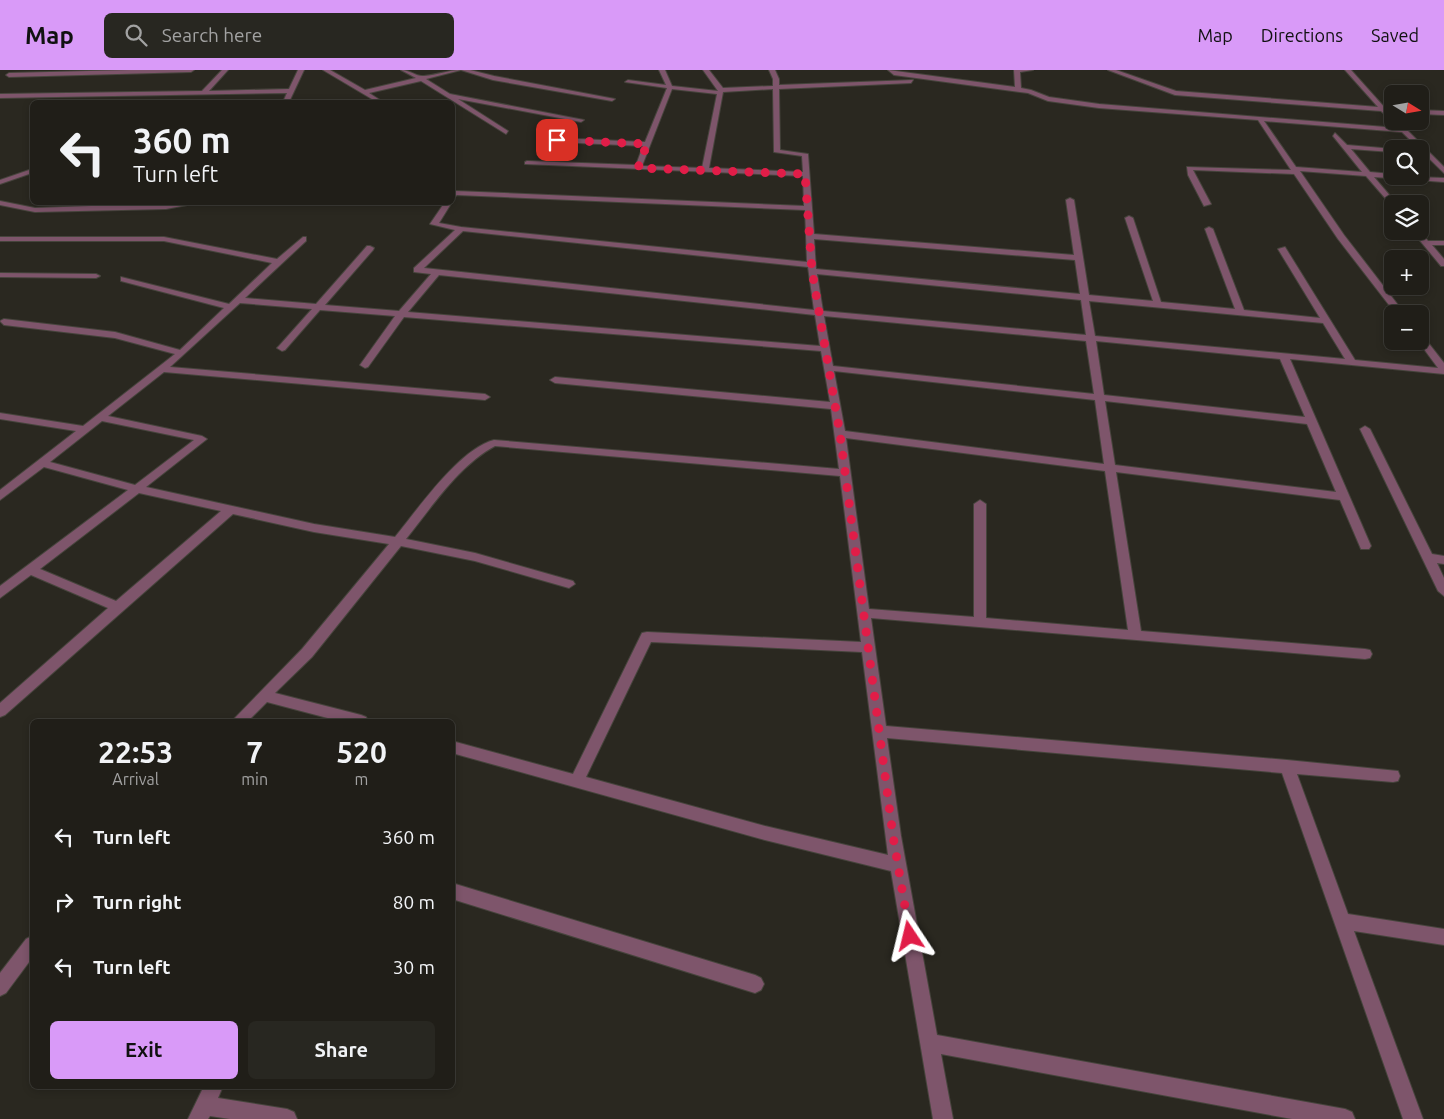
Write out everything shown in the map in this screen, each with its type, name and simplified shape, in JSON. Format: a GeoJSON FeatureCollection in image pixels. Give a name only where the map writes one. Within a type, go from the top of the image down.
{"type":"FeatureCollection","features":[{"type":"Feature","properties":{"kind":"street"},"geometry":{"type":"LineString","coordinates":[[9,75],[191,70]]}},
{"type":"Feature","properties":{"kind":"street"},"geometry":{"type":"LineString","coordinates":[[199,100],[225,70]]}},
{"type":"Feature","properties":{"kind":"street"},"geometry":{"type":"LineString","coordinates":[[287,100],[300,70]]}},
{"type":"Feature","properties":{"kind":"street"},"geometry":{"type":"LineString","coordinates":[[326,70],[377,100]]}},
{"type":"Feature","properties":{"kind":"street"},"geometry":{"type":"LineString","coordinates":[[404,70],[422,78],[506,132]]}},
{"type":"Feature","properties":{"kind":"street"},"geometry":{"type":"LineString","coordinates":[[365,92],[458,70]]}},
{"type":"Feature","properties":{"kind":"street"},"geometry":{"type":"LineString","coordinates":[[464,70],[493,78],[612,99]]}},
{"type":"Feature","properties":{"kind":"street"},"geometry":{"type":"LineString","coordinates":[[638,168],[670,87],[662,70]]}},
{"type":"Feature","properties":{"kind":"street"},"geometry":{"type":"LineString","coordinates":[[704,170],[720,92],[706,70]]}},
{"type":"Feature","properties":{"kind":"street"},"geometry":{"type":"LineString","coordinates":[[772,70],[776,79],[777,152],[804,154],[812,268],[840,434],[898,865],[942,1119]]}},
{"type":"Feature","properties":{"kind":"street"},"geometry":{"type":"LineString","coordinates":[[890,70],[894,73],[1034,92],[1048,99],[1090,105],[1384,128]]}},
{"type":"Feature","properties":{"kind":"street"},"geometry":{"type":"LineString","coordinates":[[1018,90],[1017,70],[1030,70]]}},
{"type":"Feature","properties":{"kind":"street"},"geometry":{"type":"LineString","coordinates":[[1111,70],[1174,94],[1383,109]]}},
{"type":"Feature","properties":{"kind":"street"},"geometry":{"type":"LineString","coordinates":[[1348,70],[1383,109]]}},
{"type":"Feature","properties":{"kind":"street"},"geometry":{"type":"LineString","coordinates":[[628,82],[720,92],[944,80]]}},
{"type":"Feature","properties":{"kind":"street"},"geometry":{"type":"LineString","coordinates":[[0,96],[291,90]]}},
{"type":"Feature","properties":{"kind":"street"},"geometry":{"type":"LineString","coordinates":[[120,100],[127,93]]}},
{"type":"Feature","properties":{"kind":"street"},"geometry":{"type":"LineString","coordinates":[[450,96],[580,120]]}},
{"type":"Feature","properties":{"kind":"street"},"geometry":{"type":"LineString","coordinates":[[1429,113],[1444,114]]}},
{"type":"Feature","properties":{"kind":"street"},"geometry":{"type":"LineString","coordinates":[[1260,119],[1342,237],[1394,305]]}},
{"type":"Feature","properties":{"kind":"street"},"geometry":{"type":"LineString","coordinates":[[1404,130],[1412,140]]}},
{"type":"Feature","properties":{"kind":"street"},"geometry":{"type":"LineString","coordinates":[[1336,135],[1385,195]]}},
{"type":"Feature","properties":{"kind":"street"},"geometry":{"type":"LineString","coordinates":[[557,140],[647,144]]}},
{"type":"Feature","properties":{"kind":"street"},"geometry":{"type":"LineString","coordinates":[[1346,147],[1384,149]]}},
{"type":"Feature","properties":{"kind":"street"},"geometry":{"type":"LineString","coordinates":[[1429,158],[1444,171]]}},
{"type":"Feature","properties":{"kind":"street"},"geometry":{"type":"LineString","coordinates":[[527,163],[805,174]]}},
{"type":"Feature","properties":{"kind":"street"},"geometry":{"type":"LineString","coordinates":[[1207,204],[1190,175],[1189,168],[1296,171],[1444,180]]}},
{"type":"Feature","properties":{"kind":"street"},"geometry":{"type":"LineString","coordinates":[[0,182],[30,172]]}},
{"type":"Feature","properties":{"kind":"street"},"geometry":{"type":"LineString","coordinates":[[455,193],[808,208]]}},
{"type":"Feature","properties":{"kind":"street"},"geometry":{"type":"LineString","coordinates":[[1070,200],[1135,635]]}},
{"type":"Feature","properties":{"kind":"street"},"geometry":{"type":"LineString","coordinates":[[0,203],[36,210],[166,207],[180,205]]}},
{"type":"Feature","properties":{"kind":"street"},"geometry":{"type":"LineString","coordinates":[[447,205],[434,224],[460,229],[1086,298],[1327,321]]}},
{"type":"Feature","properties":{"kind":"street"},"geometry":{"type":"LineString","coordinates":[[1130,218],[1158,305]]}},
{"type":"Feature","properties":{"kind":"street"},"geometry":{"type":"LineString","coordinates":[[460,229],[417,270],[819,313],[1444,370]]}},
{"type":"Feature","properties":{"kind":"street"},"geometry":{"type":"LineString","coordinates":[[1208,229],[1241,313]]}},
{"type":"Feature","properties":{"kind":"street"},"geometry":{"type":"LineString","coordinates":[[2,235],[164,239],[277,262]]}},
{"type":"Feature","properties":{"kind":"street"},"geometry":{"type":"LineString","coordinates":[[810,236],[1080,258]]}},
{"type":"Feature","properties":{"kind":"street"},"geometry":{"type":"LineString","coordinates":[[0,496],[182,352],[232,303],[303,239]]}},
{"type":"Feature","properties":{"kind":"street"},"geometry":{"type":"LineString","coordinates":[[1424,240],[1444,264]]}},
{"type":"Feature","properties":{"kind":"street"},"geometry":{"type":"LineString","coordinates":[[1426,243],[1444,243]]}},
{"type":"Feature","properties":{"kind":"street"},"geometry":{"type":"LineString","coordinates":[[282,348],[316,307],[370,248]]}},
{"type":"Feature","properties":{"kind":"street"},"geometry":{"type":"LineString","coordinates":[[1282,249],[1352,363]]}},
{"type":"Feature","properties":{"kind":"street"},"geometry":{"type":"LineString","coordinates":[[365,366],[401,314],[437,272]]}},
{"type":"Feature","properties":{"kind":"street"},"geometry":{"type":"LineString","coordinates":[[0,275],[96,276]]}},
{"type":"Feature","properties":{"kind":"street"},"geometry":{"type":"LineString","coordinates":[[124,279],[232,303],[316,307],[825,349]]}},
{"type":"Feature","properties":{"kind":"street"},"geometry":{"type":"LineString","coordinates":[[4,322],[115,335],[182,352]]}},
{"type":"Feature","properties":{"kind":"street"},"geometry":{"type":"LineString","coordinates":[[1429,350],[1444,370]]}},
{"type":"Feature","properties":{"kind":"street"},"geometry":{"type":"LineString","coordinates":[[1284,356],[1365,546]]}},
{"type":"Feature","properties":{"kind":"street"},"geometry":{"type":"LineString","coordinates":[[829,368],[1312,421]]}},
{"type":"Feature","properties":{"kind":"street"},"geometry":{"type":"LineString","coordinates":[[161,369],[485,397]]}},
{"type":"Feature","properties":{"kind":"street"},"geometry":{"type":"LineString","coordinates":[[555,380],[835,406]]}},
{"type":"Feature","properties":{"kind":"street"},"geometry":{"type":"LineString","coordinates":[[0,416],[85,429]]}},
{"type":"Feature","properties":{"kind":"street"},"geometry":{"type":"LineString","coordinates":[[0,593],[202,439],[99,417]]}},
{"type":"Feature","properties":{"kind":"street"},"geometry":{"type":"LineString","coordinates":[[1365,429],[1444,591]]}},
{"type":"Feature","properties":{"kind":"street"},"geometry":{"type":"LineString","coordinates":[[840,434],[1344,497]]}},
{"type":"Feature","properties":{"kind":"street"},"geometry":{"type":"LineString","coordinates":[[241,719],[307,653],[372,576],[396,540],[451,476],[480,450],[494,443],[534,448],[845,473]]}},
{"type":"Feature","properties":{"kind":"street"},"geometry":{"type":"LineString","coordinates":[[42,463],[137,489],[230,510],[314,528],[396,540],[475,557],[569,584]]}},
{"type":"Feature","properties":{"kind":"street"},"geometry":{"type":"LineString","coordinates":[[980,504],[980,623]]}},
{"type":"Feature","properties":{"kind":"street"},"geometry":{"type":"LineString","coordinates":[[0,711],[230,510]]}},
{"type":"Feature","properties":{"kind":"street"},"geometry":{"type":"LineString","coordinates":[[1428,558],[1444,560]]}},
{"type":"Feature","properties":{"kind":"street"},"geometry":{"type":"LineString","coordinates":[[30,570],[118,607]]}},
{"type":"Feature","properties":{"kind":"street"},"geometry":{"type":"LineString","coordinates":[[863,613],[1365,654]]}},
{"type":"Feature","properties":{"kind":"street"},"geometry":{"type":"LineString","coordinates":[[577,781],[646,638],[868,646]]}},
{"type":"Feature","properties":{"kind":"street"},"geometry":{"type":"LineString","coordinates":[[264,696],[352,719]]}},
{"type":"Feature","properties":{"kind":"street"},"geometry":{"type":"LineString","coordinates":[[879,732],[1393,776]]}},
{"type":"Feature","properties":{"kind":"street"},"geometry":{"type":"LineString","coordinates":[[455,748],[764,833],[898,865]]}},
{"type":"Feature","properties":{"kind":"street"},"geometry":{"type":"LineString","coordinates":[[1287,766],[1413,1119]]}},
{"type":"Feature","properties":{"kind":"street"},"geometry":{"type":"LineString","coordinates":[[455,892],[755,984]]}},
{"type":"Feature","properties":{"kind":"street"},"geometry":{"type":"LineString","coordinates":[[1342,921],[1444,937]]}},
{"type":"Feature","properties":{"kind":"street"},"geometry":{"type":"LineString","coordinates":[[0,987],[30,948]]}},
{"type":"Feature","properties":{"kind":"street"},"geometry":{"type":"LineString","coordinates":[[929,1043],[1345,1119]]}},
{"type":"Feature","properties":{"kind":"street"},"geometry":{"type":"LineString","coordinates":[[212,1089],[201,1112],[287,1119]]}},
{"type":"Feature","properties":{"kind":"route"},"geometry":{"type":"LineString","coordinates":[[557,140],[647,144],[638,168],[805,174],[812,271],[840,434],[893,836],[910,936]]}}]}
